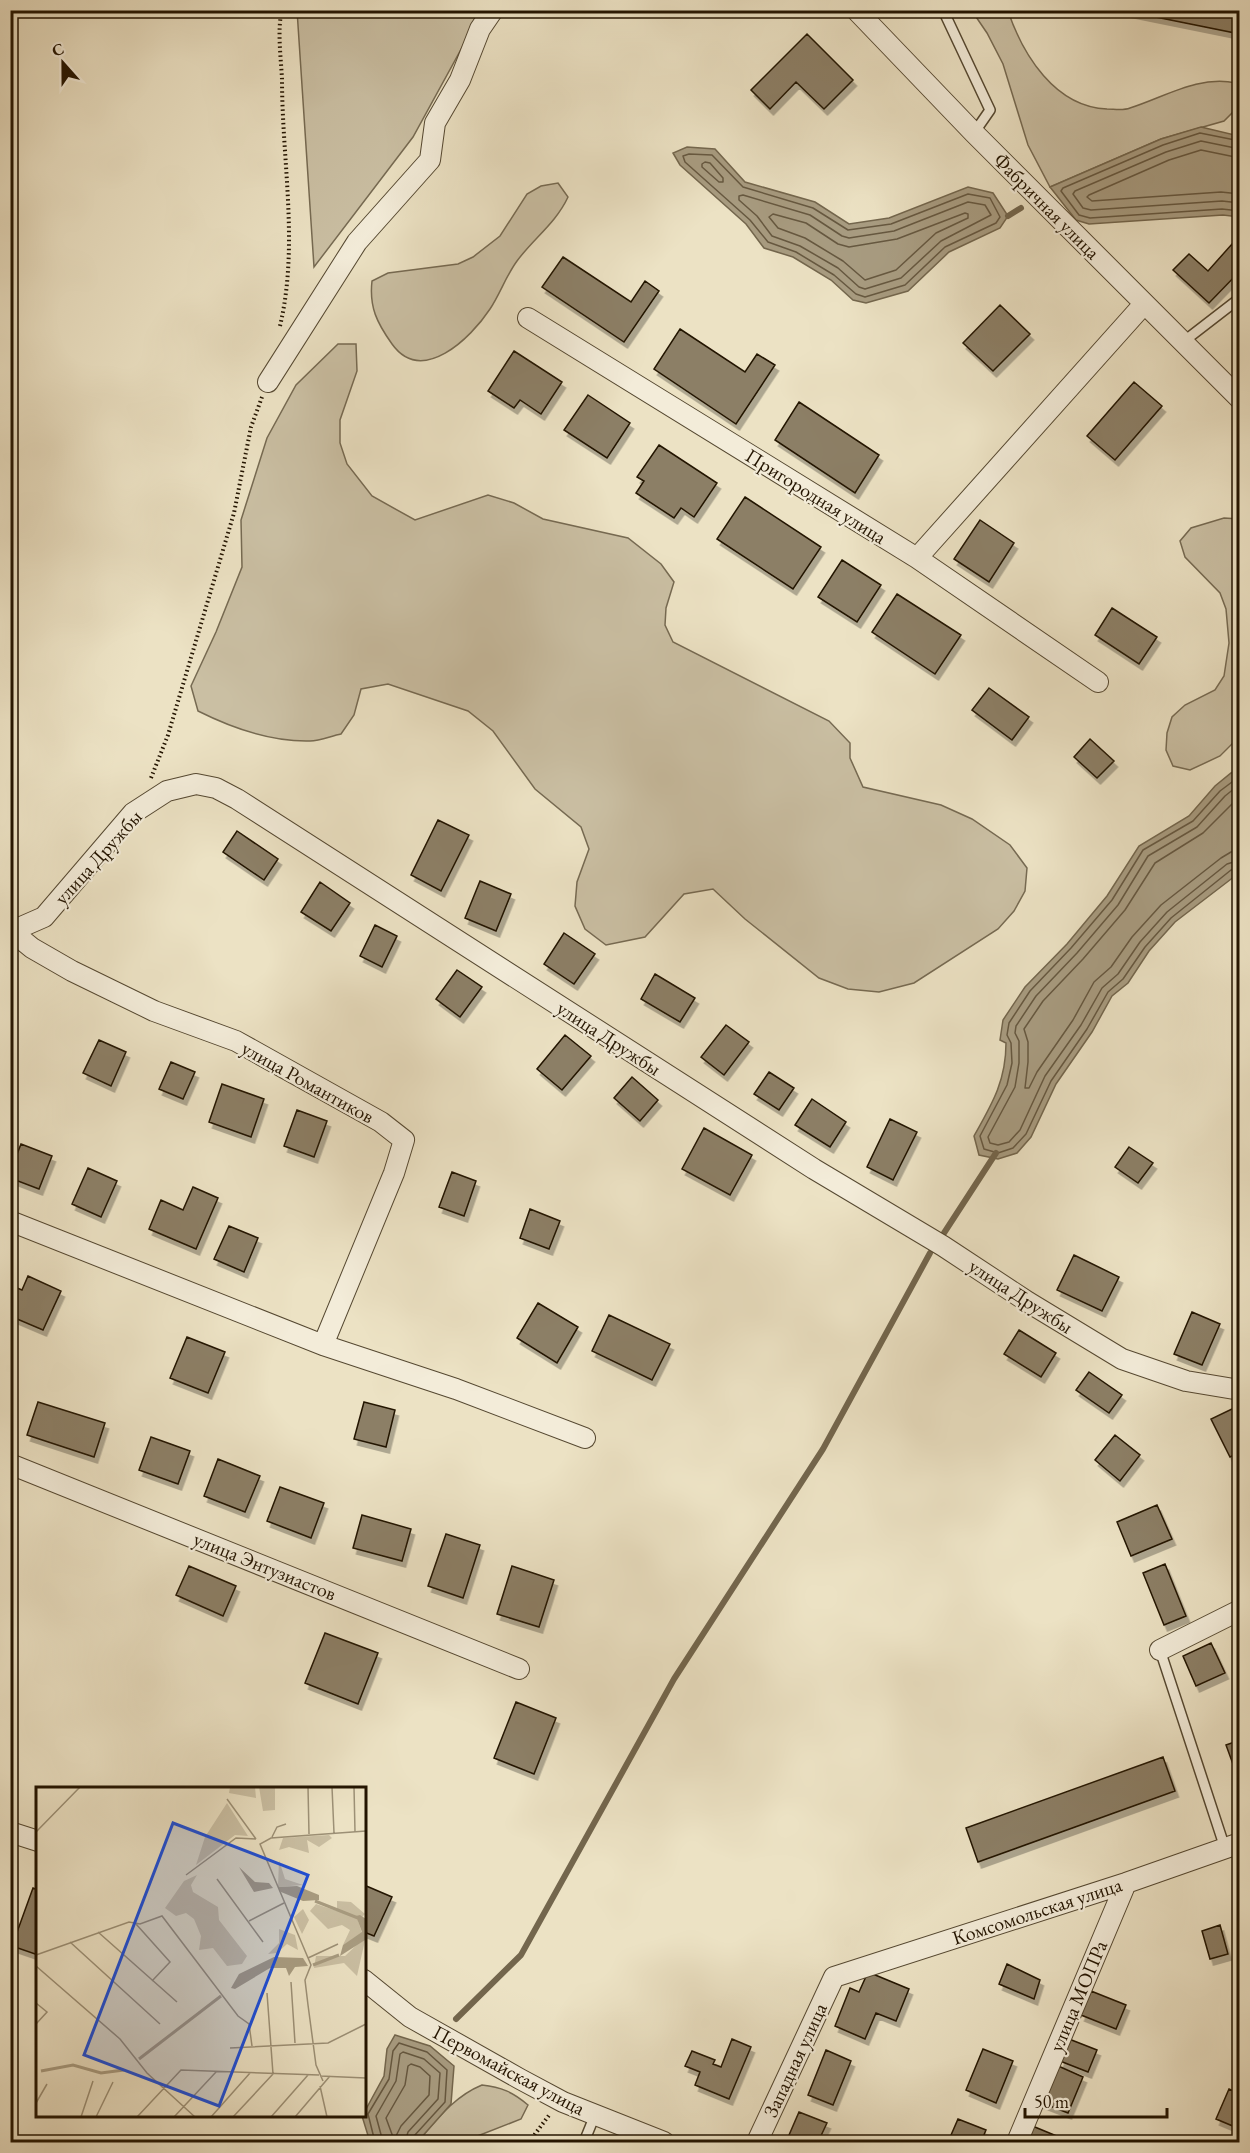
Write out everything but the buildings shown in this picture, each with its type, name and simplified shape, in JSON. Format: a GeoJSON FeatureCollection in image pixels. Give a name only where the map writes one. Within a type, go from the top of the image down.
{"type":"FeatureCollection","features":[{"type":"Feature","properties":{"kind":"street"},"geometry":{"type":"LineString","coordinates":[[268,382],[357,242],[430,160],[435,123],[460,80],[480,29],[492,10]]}},
{"type":"Feature","properties":{"kind":"street","name":"Фабричная улица"},"geometry":{"type":"LineString","coordinates":[[856,10],[974,133],[1239,399]]}},
{"type":"Feature","properties":{"kind":"street"},"geometry":{"type":"LineString","coordinates":[[917,558],[1144,304]]}},
{"type":"Feature","properties":{"kind":"street","name":"Пригородная улица"},"geometry":{"type":"LineString","coordinates":[[528,318],[917,558],[1098,682]]}},
{"type":"Feature","properties":{"kind":"street","name":"улица Дружбы"},"geometry":{"type":"LineString","coordinates":[[11,931],[44,917],[67,893],[133,813],[167,791],[196,783],[216,788],[237,799],[814,1169],[943,1246],[1028,1302],[1122,1359],[1186,1381],[1239,1390]]}},
{"type":"Feature","properties":{"kind":"street","name":"улица Романтиков"},"geometry":{"type":"LineString","coordinates":[[11,931],[32,948],[72,971],[154,1011],[236,1041],[381,1122],[404,1140],[394,1173],[323,1345]]}},
{"type":"Feature","properties":{"kind":"street"},"geometry":{"type":"LineString","coordinates":[[10,1221],[323,1345],[456,1389],[585,1438]]}},
{"type":"Feature","properties":{"kind":"street","name":"улица Энтузиастов"},"geometry":{"type":"LineString","coordinates":[[10,1464],[519,1669]]}},
{"type":"Feature","properties":{"kind":"street"},"geometry":{"type":"LineString","coordinates":[[1160,1650],[1239,1610]]}},
{"type":"Feature","properties":{"kind":"street"},"geometry":{"type":"LineString","coordinates":[[10,1832],[36,1840]]}},
{"type":"Feature","properties":{"kind":"street","name":"Комсомольская улица"},"geometry":{"type":"LineString","coordinates":[[834,1977],[1126,1883],[1232,1845]]}},
{"type":"Feature","properties":{"kind":"street","name":"улица МОПРа"},"geometry":{"type":"LineString","coordinates":[[1017,2142],[1126,1883]]}},
{"type":"Feature","properties":{"kind":"street","name":"Западная улица"},"geometry":{"type":"LineString","coordinates":[[757,2142],[834,1977]]}},
{"type":"Feature","properties":{"kind":"street","name":"Первомайская улица"},"geometry":{"type":"LineString","coordinates":[[366,1982],[410,2017],[563,2102],[654,2141]]}},
{"type":"Feature","properties":{"kind":"lane"},"geometry":{"type":"LineString","coordinates":[[944,10],[990,110],[974,133]]}},
{"type":"Feature","properties":{"kind":"lane"},"geometry":{"type":"LineString","coordinates":[[1183,342],[1239,298]]}},
{"type":"Feature","properties":{"kind":"lane"},"geometry":{"type":"LineString","coordinates":[[1160,1650],[1232,1845]]}},
{"type":"Feature","properties":{"kind":"lane"},"geometry":{"type":"LineString","coordinates":[[584,2142],[595,2115]]}},
{"type":"Feature","properties":{"kind":"path"},"geometry":{"type":"LineString","coordinates":[[280,329],[287,297],[289,239],[282,112],[282,10]]}},
{"type":"Feature","properties":{"kind":"path"},"geometry":{"type":"LineString","coordinates":[[149,783],[168,735],[209,598],[234,513],[251,427],[268,382]]}},
{"type":"Feature","properties":{"kind":"path"},"geometry":{"type":"LineString","coordinates":[[529,2142],[554,2109],[563,2102]]}},
{"type":"Feature","properties":{"kind":"shaded area"},"geometry":{"type":"Polygon","coordinates":[[[297,10],[482,11],[413,137],[314,267],[297,10]]]}},
{"type":"Feature","properties":{"kind":"shaded area"},"geometry":{"type":"Polygon","coordinates":[[[972,11],[1008,11],[1022,45],[1044,76],[1057,89],[1088,106],[1127,109],[1195,84],[1222,81],[1236,83],[1239,88],[1239,106],[1224,121],[1161,139],[1050,187],[1028,145],[1003,64],[987,33],[972,11]]]}},
{"type":"Feature","properties":{"kind":"shaded area"},"geometry":{"type":"Polygon","coordinates":[[[558,183],[568,197],[551,223],[517,261],[482,321],[459,344],[445,353],[431,359],[417,360],[404,356],[392,344],[378,322],[373,307],[372,281],[388,273],[458,264],[473,257],[500,236],[527,194],[541,186],[558,183]]]}},
{"type":"Feature","properties":{"kind":"shaded area"},"geometry":{"type":"Polygon","coordinates":[[[338,344],[356,344],[357,371],[340,420],[340,443],[347,464],[372,496],[415,520],[488,495],[514,503],[543,519],[628,538],[661,564],[674,582],[666,608],[665,625],[673,642],[829,721],[850,743],[850,758],[863,787],[941,805],[972,819],[1010,845],[1027,868],[1025,891],[1014,911],[998,929],[914,983],[879,992],[848,989],[819,978],[745,919],[713,889],[684,894],[645,937],[606,945],[585,929],[575,906],[577,882],[589,849],[581,827],[535,789],[493,731],[468,711],[388,684],[361,689],[354,715],[341,734],[310,741],[295,741],[252,733],[198,711],[191,686],[242,567],[241,520],[267,438],[296,385],[338,344]]]}},
{"type":"Feature","properties":{"kind":"shaded area"},"geometry":{"type":"Polygon","coordinates":[[[1224,518],[1239,519],[1239,737],[1220,756],[1190,770],[1173,766],[1166,750],[1167,733],[1172,717],[1185,705],[1215,690],[1224,676],[1229,643],[1226,609],[1220,593],[1185,557],[1180,541],[1191,528],[1224,518]]]}},
{"type":"Feature","properties":{"kind":"shaded area"},"geometry":{"type":"Polygon","coordinates":[[[482,2085],[506,2091],[528,2105],[521,2119],[467,2142],[414,2142],[419,2140],[455,2101],[482,2085]]]}},
{"type":"Feature","properties":{"kind":"water"},"geometry":{"type":"Polygon","coordinates":[[[1201,127],[1239,136],[1239,217],[1223,215],[1089,224],[1076,220],[1050,187],[1161,139],[1201,127]]]}},
{"type":"Feature","properties":{"kind":"water"},"geometry":{"type":"Polygon","coordinates":[[[687,147],[715,149],[745,182],[815,202],[849,224],[889,218],[968,187],[993,193],[1008,216],[1000,228],[949,252],[908,291],[866,303],[853,300],[831,280],[793,257],[764,248],[746,224],[680,165],[673,153],[687,147]]]}},
{"type":"Feature","properties":{"kind":"water"},"geometry":{"type":"Polygon","coordinates":[[[1239,769],[1239,873],[1175,922],[1149,951],[1128,983],[1112,996],[1092,1032],[1056,1084],[1031,1137],[1017,1153],[998,1159],[979,1155],[974,1136],[992,1103],[1004,1069],[1006,1043],[1000,1040],[1003,1020],[1025,987],[1067,944],[1107,896],[1139,846],[1189,816],[1215,786],[1239,769]]]}},
{"type":"Feature","properties":{"kind":"water"},"geometry":{"type":"Polygon","coordinates":[[[395,2035],[430,2046],[454,2066],[451,2104],[419,2140],[414,2142],[370,2142],[362,2117],[366,2117],[366,2109],[384,2076],[387,2049],[395,2035]]]}},
{"type":"Feature","properties":{"kind":"waterway"},"geometry":{"type":"LineString","coordinates":[[1008,216],[1021,208]]}},
{"type":"Feature","properties":{"kind":"waterway"},"geometry":{"type":"LineString","coordinates":[[944,1233],[996,1153]]}},
{"type":"Feature","properties":{"kind":"waterway"},"geometry":{"type":"LineString","coordinates":[[456,2019],[521,1955],[674,1679],[823,1449],[930,1253]]}}]}
